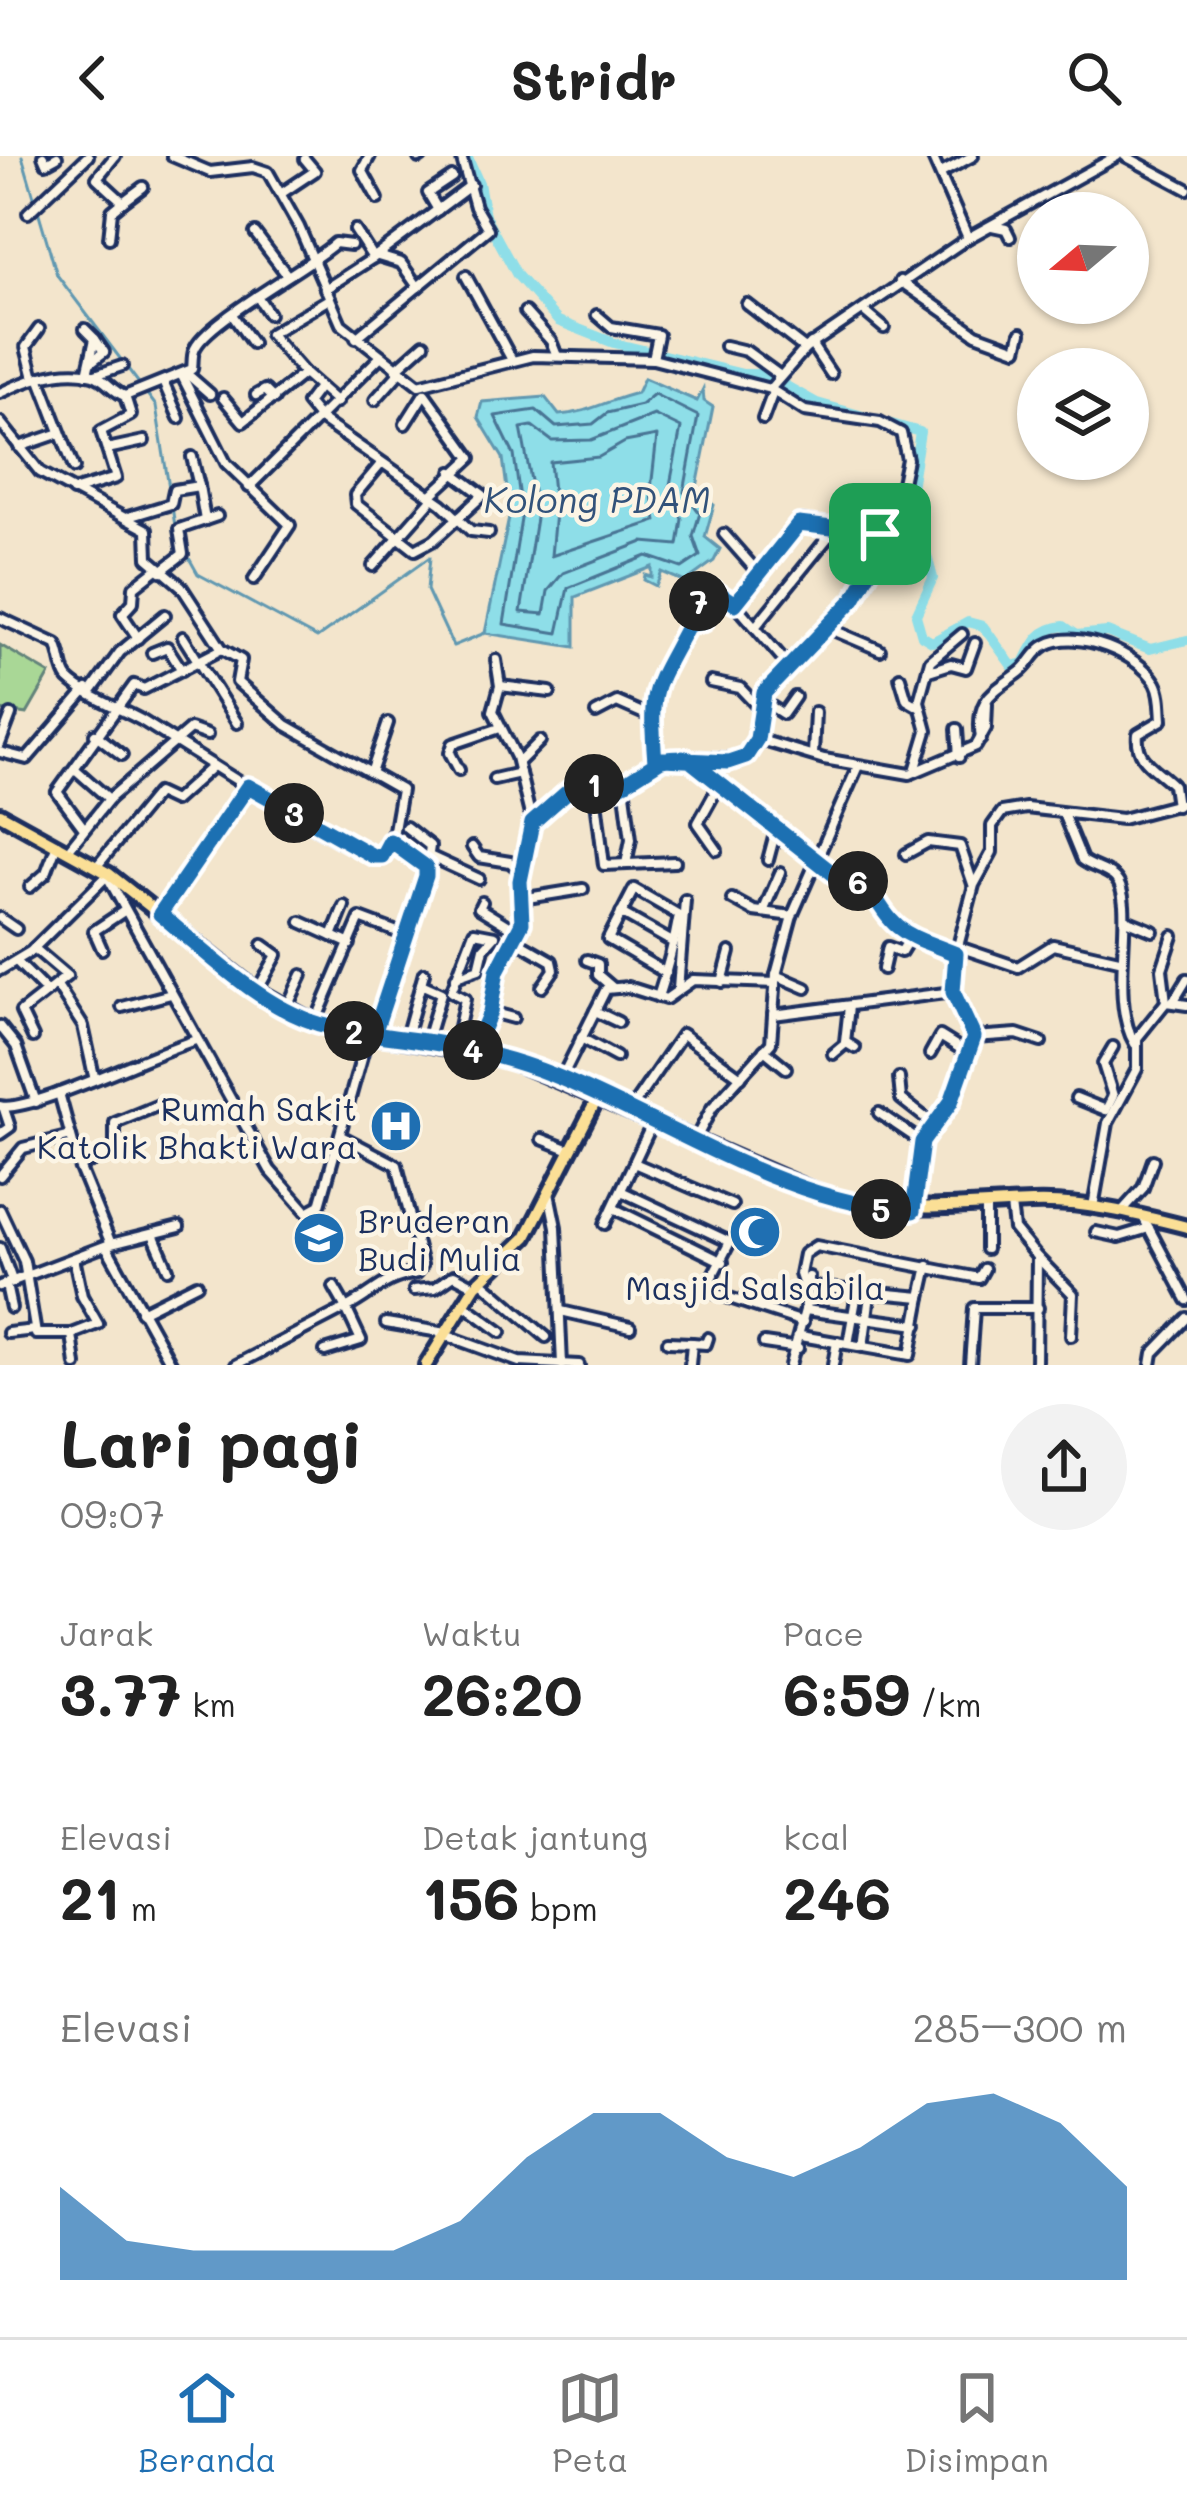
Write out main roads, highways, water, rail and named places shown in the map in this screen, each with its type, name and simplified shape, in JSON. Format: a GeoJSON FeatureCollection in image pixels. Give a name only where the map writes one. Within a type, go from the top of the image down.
{"type":"FeatureCollection","features":[{"type":"Feature","properties":{"kind":"main road"},"geometry":{"type":"LineString","coordinates":[[0,815],[97,866],[257,991],[315,1023],[455,1045],[561,1079],[828,1197],[913,1211],[1011,1204],[1093,1207],[1121,1211],[1145,1222],[1187,1227]]}},
{"type":"Feature","properties":{"kind":"main road"},"geometry":{"type":"LineString","coordinates":[[426,1365],[478,1283],[521,1244],[598,1095]]}},
{"type":"Feature","properties":{"kind":"water","name":"Kolong PDAM"},"geometry":{"type":"Polygon","coordinates":[[[644,378],[697,401],[703,389],[704,401],[713,407],[696,492],[714,505],[705,537],[720,549],[714,561],[685,582],[662,572],[656,586],[644,580],[645,575],[652,577],[652,567],[575,597],[575,647],[485,633],[510,513],[503,458],[478,417],[482,402],[545,397],[559,415],[570,414],[637,393],[644,378]]]}},
{"type":"Feature","properties":{"kind":"waterway"},"geometry":{"type":"LineString","coordinates":[[22,156],[57,275],[156,406],[176,532]]}},
{"type":"Feature","properties":{"kind":"waterway"},"geometry":{"type":"LineString","coordinates":[[467,156],[479,183],[485,216],[517,275],[558,321],[614,343],[743,374],[765,374],[817,403],[920,432],[910,494],[933,578],[916,615],[922,636],[932,642],[968,622],[983,626],[1012,666],[1024,663],[1043,633],[1064,626],[1077,635],[1107,632],[1150,649],[1187,640]]}},
{"type":"Feature","properties":{"kind":"waterway"},"geometry":{"type":"LineString","coordinates":[[185,551],[198,574],[317,638],[430,557],[427,590],[453,646],[485,633]]}},
{"type":"Feature","properties":{"kind":"place","name":"Rumah Sakit Katolik Bhakti Wara"},"geometry":{"type":"Point","coordinates":[396,1126]}},
{"type":"Feature","properties":{"kind":"place","name":"Masjid Salsabila"},"geometry":{"type":"Point","coordinates":[755,1232]}},
{"type":"Feature","properties":{"kind":"place","name":"Bruderan Budi Mulia"},"geometry":{"type":"Point","coordinates":[319,1238]}}]}
